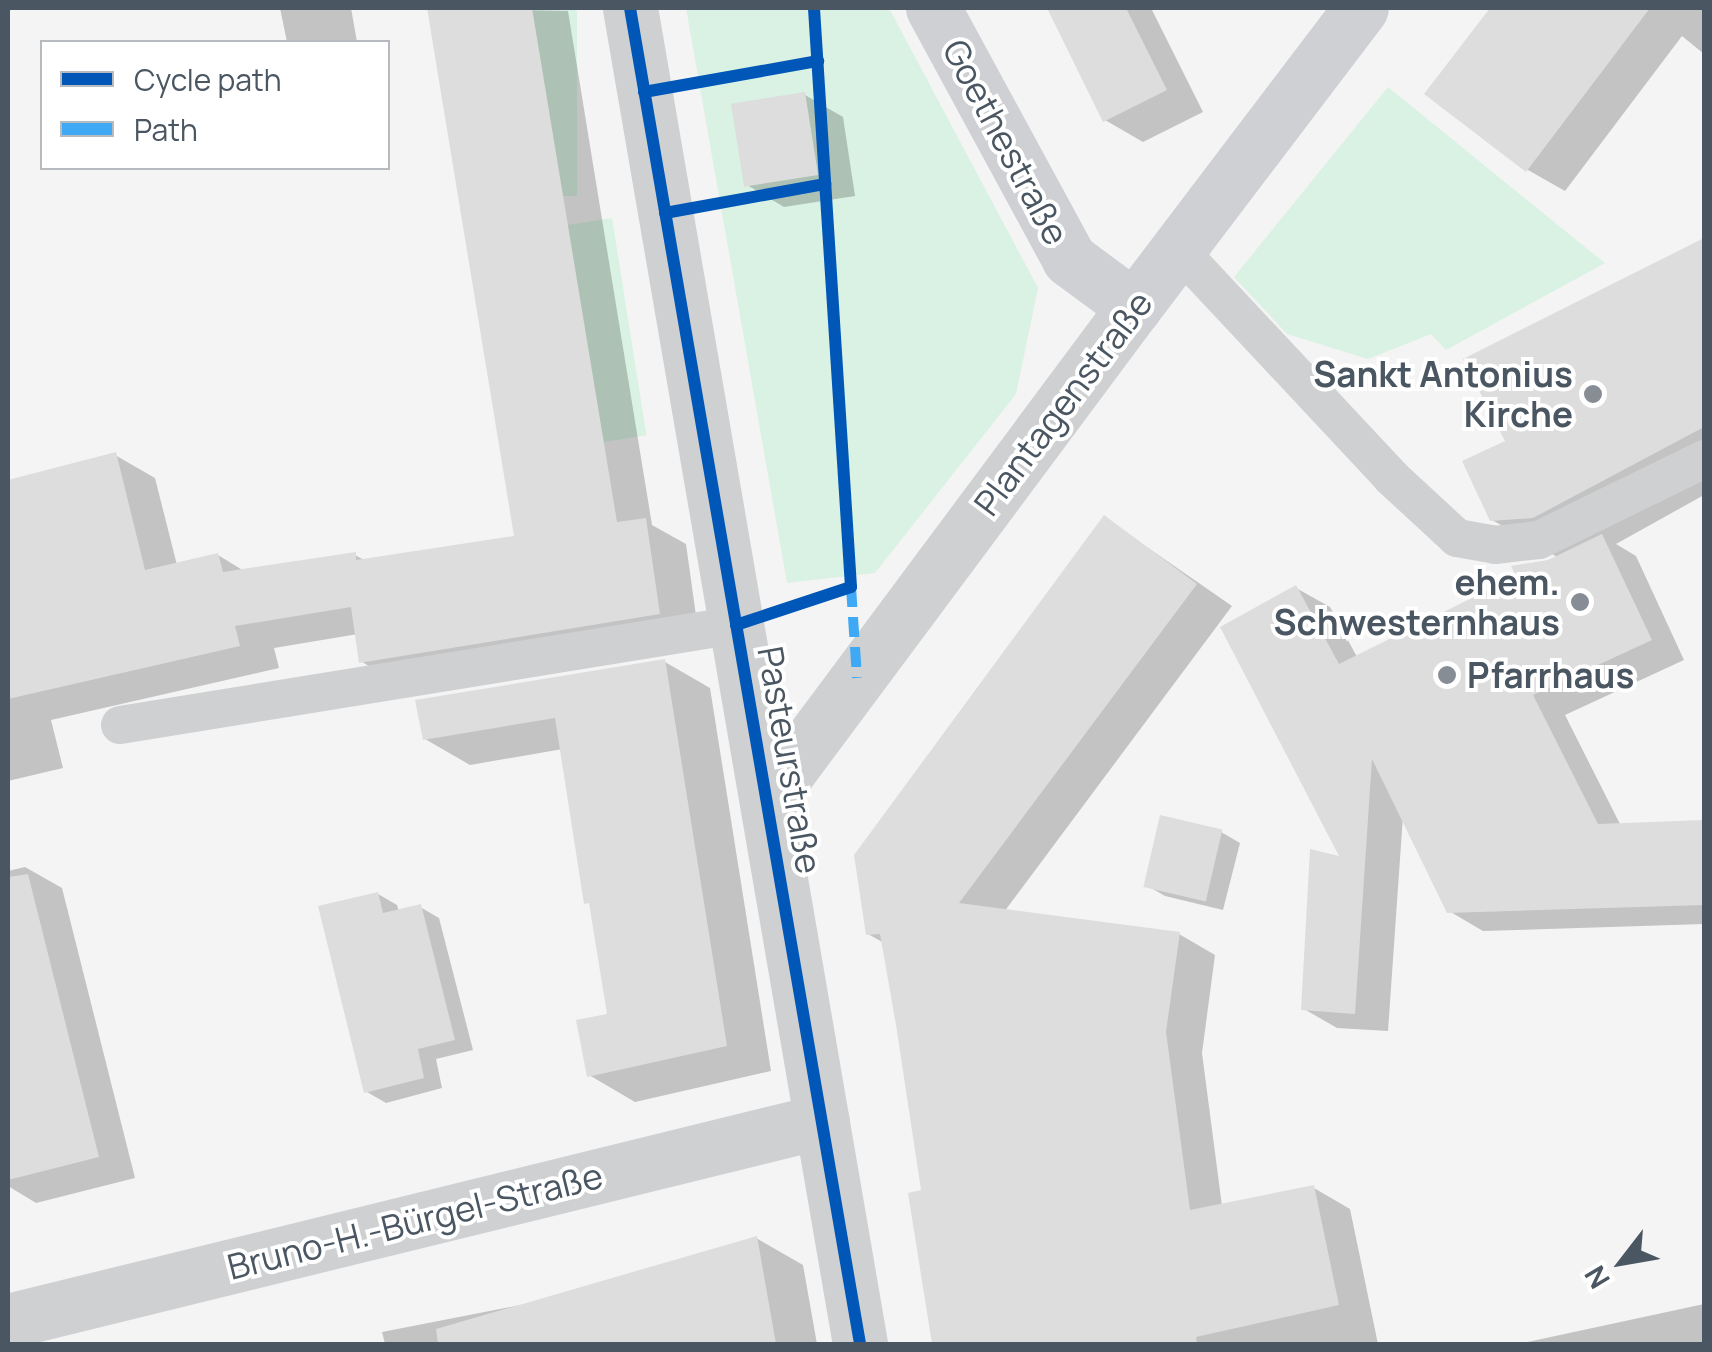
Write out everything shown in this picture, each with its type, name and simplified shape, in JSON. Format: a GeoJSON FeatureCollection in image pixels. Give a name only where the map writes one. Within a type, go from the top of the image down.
{"type":"FeatureCollection","features":[{"type":"Feature","properties":{"kind":"street","name":"Pasteurstraße"},"geometry":{"type":"LineString","coordinates":[[630,8],[860,1344]]}},
{"type":"Feature","properties":{"kind":"street","name":"Goethestraße"},"geometry":{"type":"LineString","coordinates":[[933,8],[1069,259],[1134,307]]}},
{"type":"Feature","properties":{"kind":"street","name":"Plantagenstraße"},"geometry":{"type":"LineString","coordinates":[[766,800],[1361,8]]}},
{"type":"Feature","properties":{"kind":"street","name":"Bruno-H.-Bürgel-Straße"},"geometry":{"type":"LineString","coordinates":[[8,1320],[822,1121]]}},
{"type":"Feature","properties":{"kind":"lane"},"geometry":{"type":"LineString","coordinates":[[1178,249],[1390,477],[1457,538],[1495,545],[1539,540],[1704,459]]}},
{"type":"Feature","properties":{"kind":"lane","name":"Pasteurstraße"},"geometry":{"type":"LineString","coordinates":[[120,725],[736,625]]}},
{"type":"Feature","properties":{"kind":"green space"},"geometry":{"type":"Polygon","coordinates":[[[532,8],[577,8],[577,196],[532,196],[532,8]]]}},
{"type":"Feature","properties":{"kind":"green space"},"geometry":{"type":"Polygon","coordinates":[[[686,8],[889,8],[1038,288],[1016,394],[875,573],[787,583],[686,8]]]}},
{"type":"Feature","properties":{"kind":"green space"},"geometry":{"type":"Polygon","coordinates":[[[1388,87],[1605,263],[1446,350],[1431,334],[1368,359],[1287,334],[1234,277],[1388,87]]]}},
{"type":"Feature","properties":{"kind":"green space"},"geometry":{"type":"Polygon","coordinates":[[[612,218],[646,435],[602,442],[568,225],[612,218]]]}},
{"type":"Feature","properties":{"kind":"building"},"geometry":{"type":"Polygon","coordinates":[[[427,8],[532,8],[617,522],[646,518],[660,614],[359,663],[351,607],[235,626],[240,646],[8,699],[8,480],[116,452],[145,570],[218,553],[223,572],[356,552],[356,560],[514,536],[427,8]]]}},
{"type":"Feature","properties":{"kind":"building"},"geometry":{"type":"Polygon","coordinates":[[[1047,8],[1126,8],[1167,90],[1103,122],[1047,8]]]}},
{"type":"Feature","properties":{"kind":"building"},"geometry":{"type":"Polygon","coordinates":[[[1490,8],[1650,8],[1526,172],[1424,94],[1490,8]]]}},
{"type":"Feature","properties":{"kind":"building"},"geometry":{"type":"Polygon","coordinates":[[[805,92],[818,175],[744,187],[731,104],[805,92]]]}},
{"type":"Feature","properties":{"kind":"building","name":"Sankt Antonius Kirche"},"geometry":{"type":"Polygon","coordinates":[[[1704,238],[1704,427],[1533,518],[1490,521],[1462,461],[1505,441],[1463,359],[1704,238]]]}},
{"type":"Feature","properties":{"kind":"building"},"geometry":{"type":"Polygon","coordinates":[[[1104,515],[1197,584],[959,903],[1180,932],[1166,1032],[1190,1210],[1314,1185],[1339,1305],[1196,1337],[1197,1344],[932,1344],[908,1193],[921,1190],[896,1025],[880,934],[866,935],[854,855],[1104,515]]]}},
{"type":"Feature","properties":{"kind":"building"},"geometry":{"type":"Polygon","coordinates":[[[1602,534],[1652,640],[1533,695],[1598,824],[1704,820],[1704,905],[1447,913],[1372,759],[1355,1014],[1301,1010],[1310,849],[1339,856],[1220,627],[1296,585],[1339,664],[1516,576],[1511,566],[1548,560],[1602,534]]]}},
{"type":"Feature","properties":{"kind":"building"},"geometry":{"type":"Polygon","coordinates":[[[665,659],[727,1046],[587,1077],[576,1020],[607,1014],[589,903],[584,904],[555,718],[423,740],[415,700],[665,659]]]}},
{"type":"Feature","properties":{"kind":"building"},"geometry":{"type":"Polygon","coordinates":[[[1160,815],[1222,829],[1206,902],[1143,887],[1160,815]]]}},
{"type":"Feature","properties":{"kind":"building"},"geometry":{"type":"Polygon","coordinates":[[[28,874],[99,1157],[8,1180],[8,877],[28,874]]]}},
{"type":"Feature","properties":{"kind":"building"},"geometry":{"type":"Polygon","coordinates":[[[378,892],[383,913],[421,904],[455,1040],[418,1049],[424,1078],[364,1093],[318,906],[378,892]]]}},
{"type":"Feature","properties":{"kind":"building"},"geometry":{"type":"Polygon","coordinates":[[[757,1236],[776,1344],[438,1344],[436,1329],[757,1236]]]}},
{"type":"Feature","properties":{"kind":"marked path"},"geometry":{"type":"LineString","coordinates":[[851,587],[857,678]]}},
{"type":"Feature","properties":{"kind":"cycle path"},"geometry":{"type":"LineString","coordinates":[[630,8],[860,1344]]}},
{"type":"Feature","properties":{"kind":"cycle path"},"geometry":{"type":"LineString","coordinates":[[736,625],[851,587],[814,8]]}},
{"type":"Feature","properties":{"kind":"cycle path"},"geometry":{"type":"LineString","coordinates":[[644,92],[818,61]]}},
{"type":"Feature","properties":{"kind":"cycle path"},"geometry":{"type":"LineString","coordinates":[[665,213],[825,184]]}},
{"type":"Feature","properties":{"kind":"place","name":"Sankt Antonius Kirche"},"geometry":{"type":"Point","coordinates":[1593,394]}},
{"type":"Feature","properties":{"kind":"place","name":"ehem. Schwesternhaus"},"geometry":{"type":"Point","coordinates":[1580,602]}},
{"type":"Feature","properties":{"kind":"place","name":"Pfarrhaus"},"geometry":{"type":"Point","coordinates":[1447,675]}}]}
